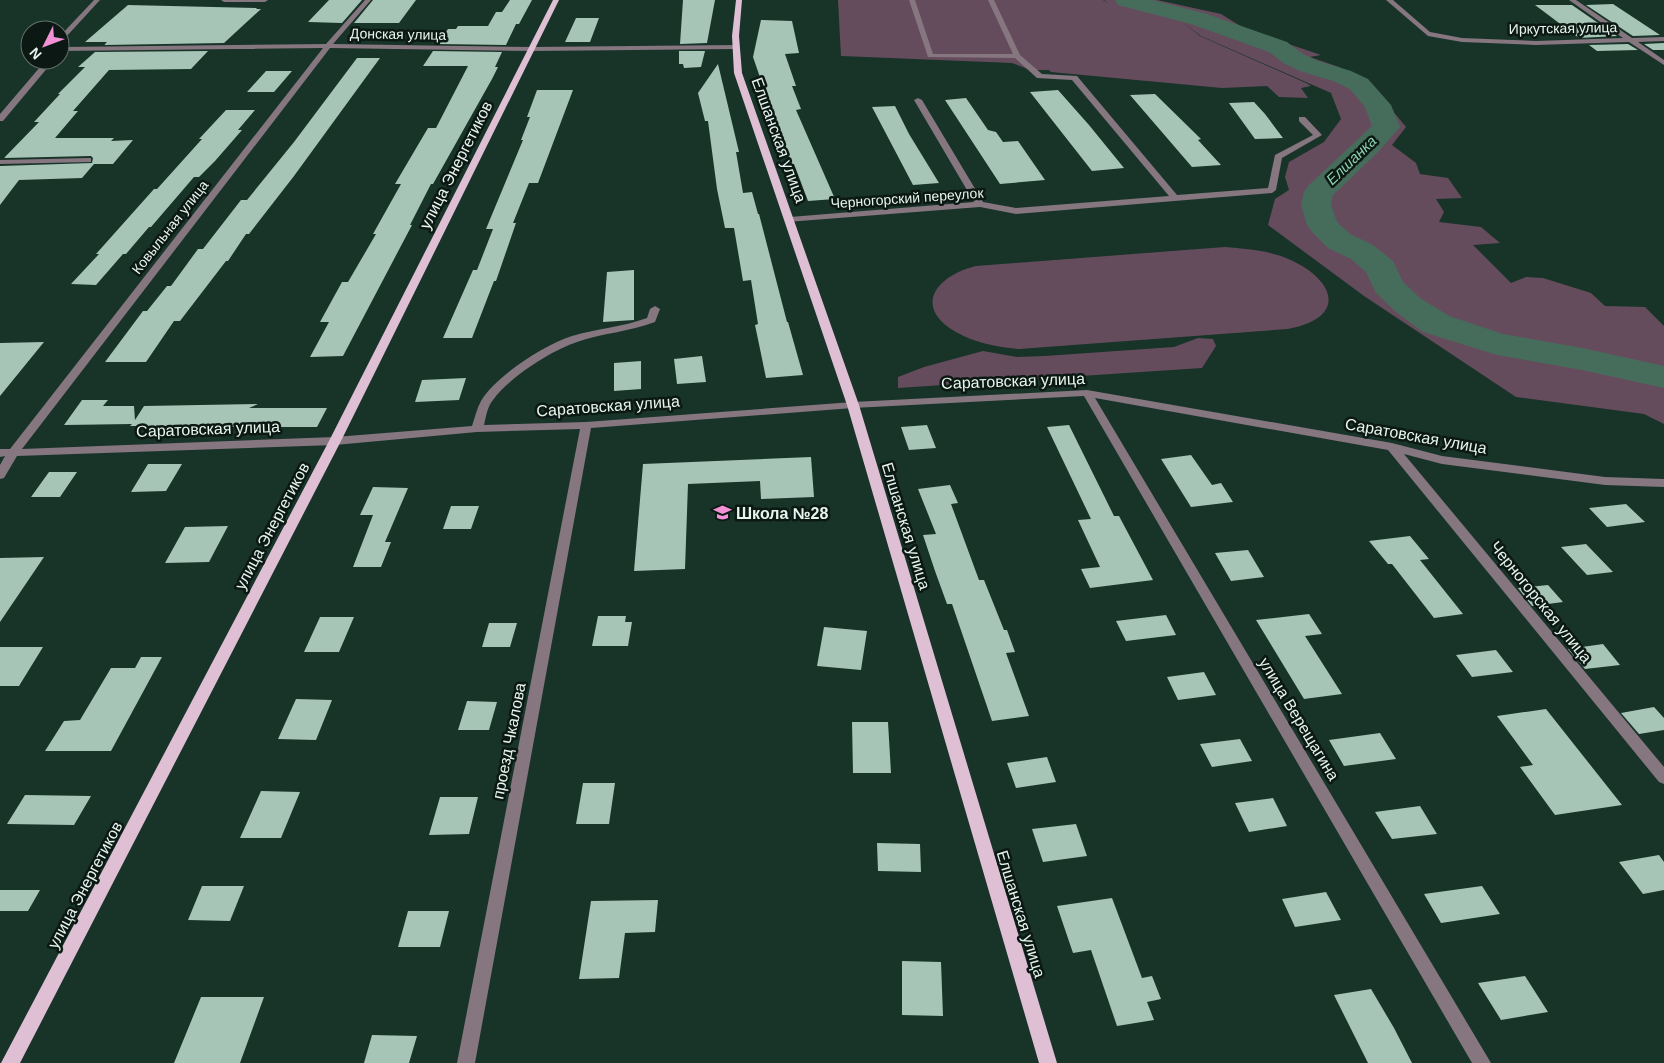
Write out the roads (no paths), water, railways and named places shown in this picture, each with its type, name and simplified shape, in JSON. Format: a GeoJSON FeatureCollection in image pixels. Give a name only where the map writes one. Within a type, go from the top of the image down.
{"type":"FeatureCollection","features":[{"type":"Feature","properties":{"kind":"main road","name":"улица Энергетиков"},"geometry":{"type":"LineString","coordinates":[[10,1063],[335,440],[556,0]]}},
{"type":"Feature","properties":{"kind":"main road","name":"Елшанская улица"},"geometry":{"type":"LineString","coordinates":[[739,0],[736,12],[735,47],[741,82],[853,405],[1048,1063]]}},
{"type":"Feature","properties":{"kind":"street"},"geometry":{"type":"LineString","coordinates":[[70,29],[97,0]]}},
{"type":"Feature","properties":{"kind":"street"},"geometry":{"type":"LineString","coordinates":[[224,0],[265,0]]}},
{"type":"Feature","properties":{"kind":"street","name":"Ковыльная улица"},"geometry":{"type":"LineString","coordinates":[[0,475],[13,453],[328,46],[368,0]]}},
{"type":"Feature","properties":{"kind":"street"},"geometry":{"type":"LineString","coordinates":[[912,0],[930,56],[1017,56]]}},
{"type":"Feature","properties":{"kind":"street"},"geometry":{"type":"LineString","coordinates":[[991,0],[1017,56],[1040,76],[1074,78],[1175,198]]}},
{"type":"Feature","properties":{"kind":"street","name":"Иркутская улица"},"geometry":{"type":"LineString","coordinates":[[1389,0],[1428,34],[1462,40],[1536,43],[1664,39]]}},
{"type":"Feature","properties":{"kind":"street"},"geometry":{"type":"LineString","coordinates":[[1572,0],[1664,63]]}},
{"type":"Feature","properties":{"kind":"street","name":"Донская улица"},"geometry":{"type":"LineString","coordinates":[[70,48],[328,46],[532,49],[735,47]]}},
{"type":"Feature","properties":{"kind":"street"},"geometry":{"type":"LineString","coordinates":[[0,119],[42,70]]}},
{"type":"Feature","properties":{"kind":"street"},"geometry":{"type":"LineString","coordinates":[[918,100],[980,204]]}},
{"type":"Feature","properties":{"kind":"street","name":"Черногорский переулок"},"geometry":{"type":"LineString","coordinates":[[790,220],[980,204],[1016,211],[1272,190],[1278,157],[1318,134],[1302,119]]}},
{"type":"Feature","properties":{"kind":"street"},"geometry":{"type":"LineString","coordinates":[[0,162],[88,160]]}},
{"type":"Feature","properties":{"kind":"street"},"geometry":{"type":"LineString","coordinates":[[477,429],[484,408],[493,393],[551,348],[574,339],[632,329],[651,320],[656,309]]}},
{"type":"Feature","properties":{"kind":"street","name":"Саратовская улица"},"geometry":{"type":"LineString","coordinates":[[0,453],[335,440],[477,429],[586,425],[853,405],[1087,393],[1392,447],[1442,460],[1606,481],[1664,483]]}},
{"type":"Feature","properties":{"kind":"street","name":"улица Верещагина"},"geometry":{"type":"LineString","coordinates":[[1087,393],[1482,1063]]}},
{"type":"Feature","properties":{"kind":"street","name":"проезд Чкалова"},"geometry":{"type":"LineString","coordinates":[[466,1063],[586,425]]}},
{"type":"Feature","properties":{"kind":"street","name":"Черногорская улица"},"geometry":{"type":"LineString","coordinates":[[1392,447],[1664,778]]}},
{"type":"Feature","properties":{"kind":"waterway","name":"Елшанка"},"geometry":{"type":"LineString","coordinates":[[1126,0],[1199,19],[1278,47],[1294,59],[1309,66],[1342,76],[1359,84],[1378,105],[1386,127],[1319,192],[1316,205],[1323,225],[1339,241],[1362,252],[1381,268],[1388,286],[1408,305],[1436,324],[1497,344],[1582,359],[1664,377]]}},
{"type":"Feature","properties":{"kind":"place","name":"Школа №28"},"geometry":{"type":"Point","coordinates":[722,513]}}]}
